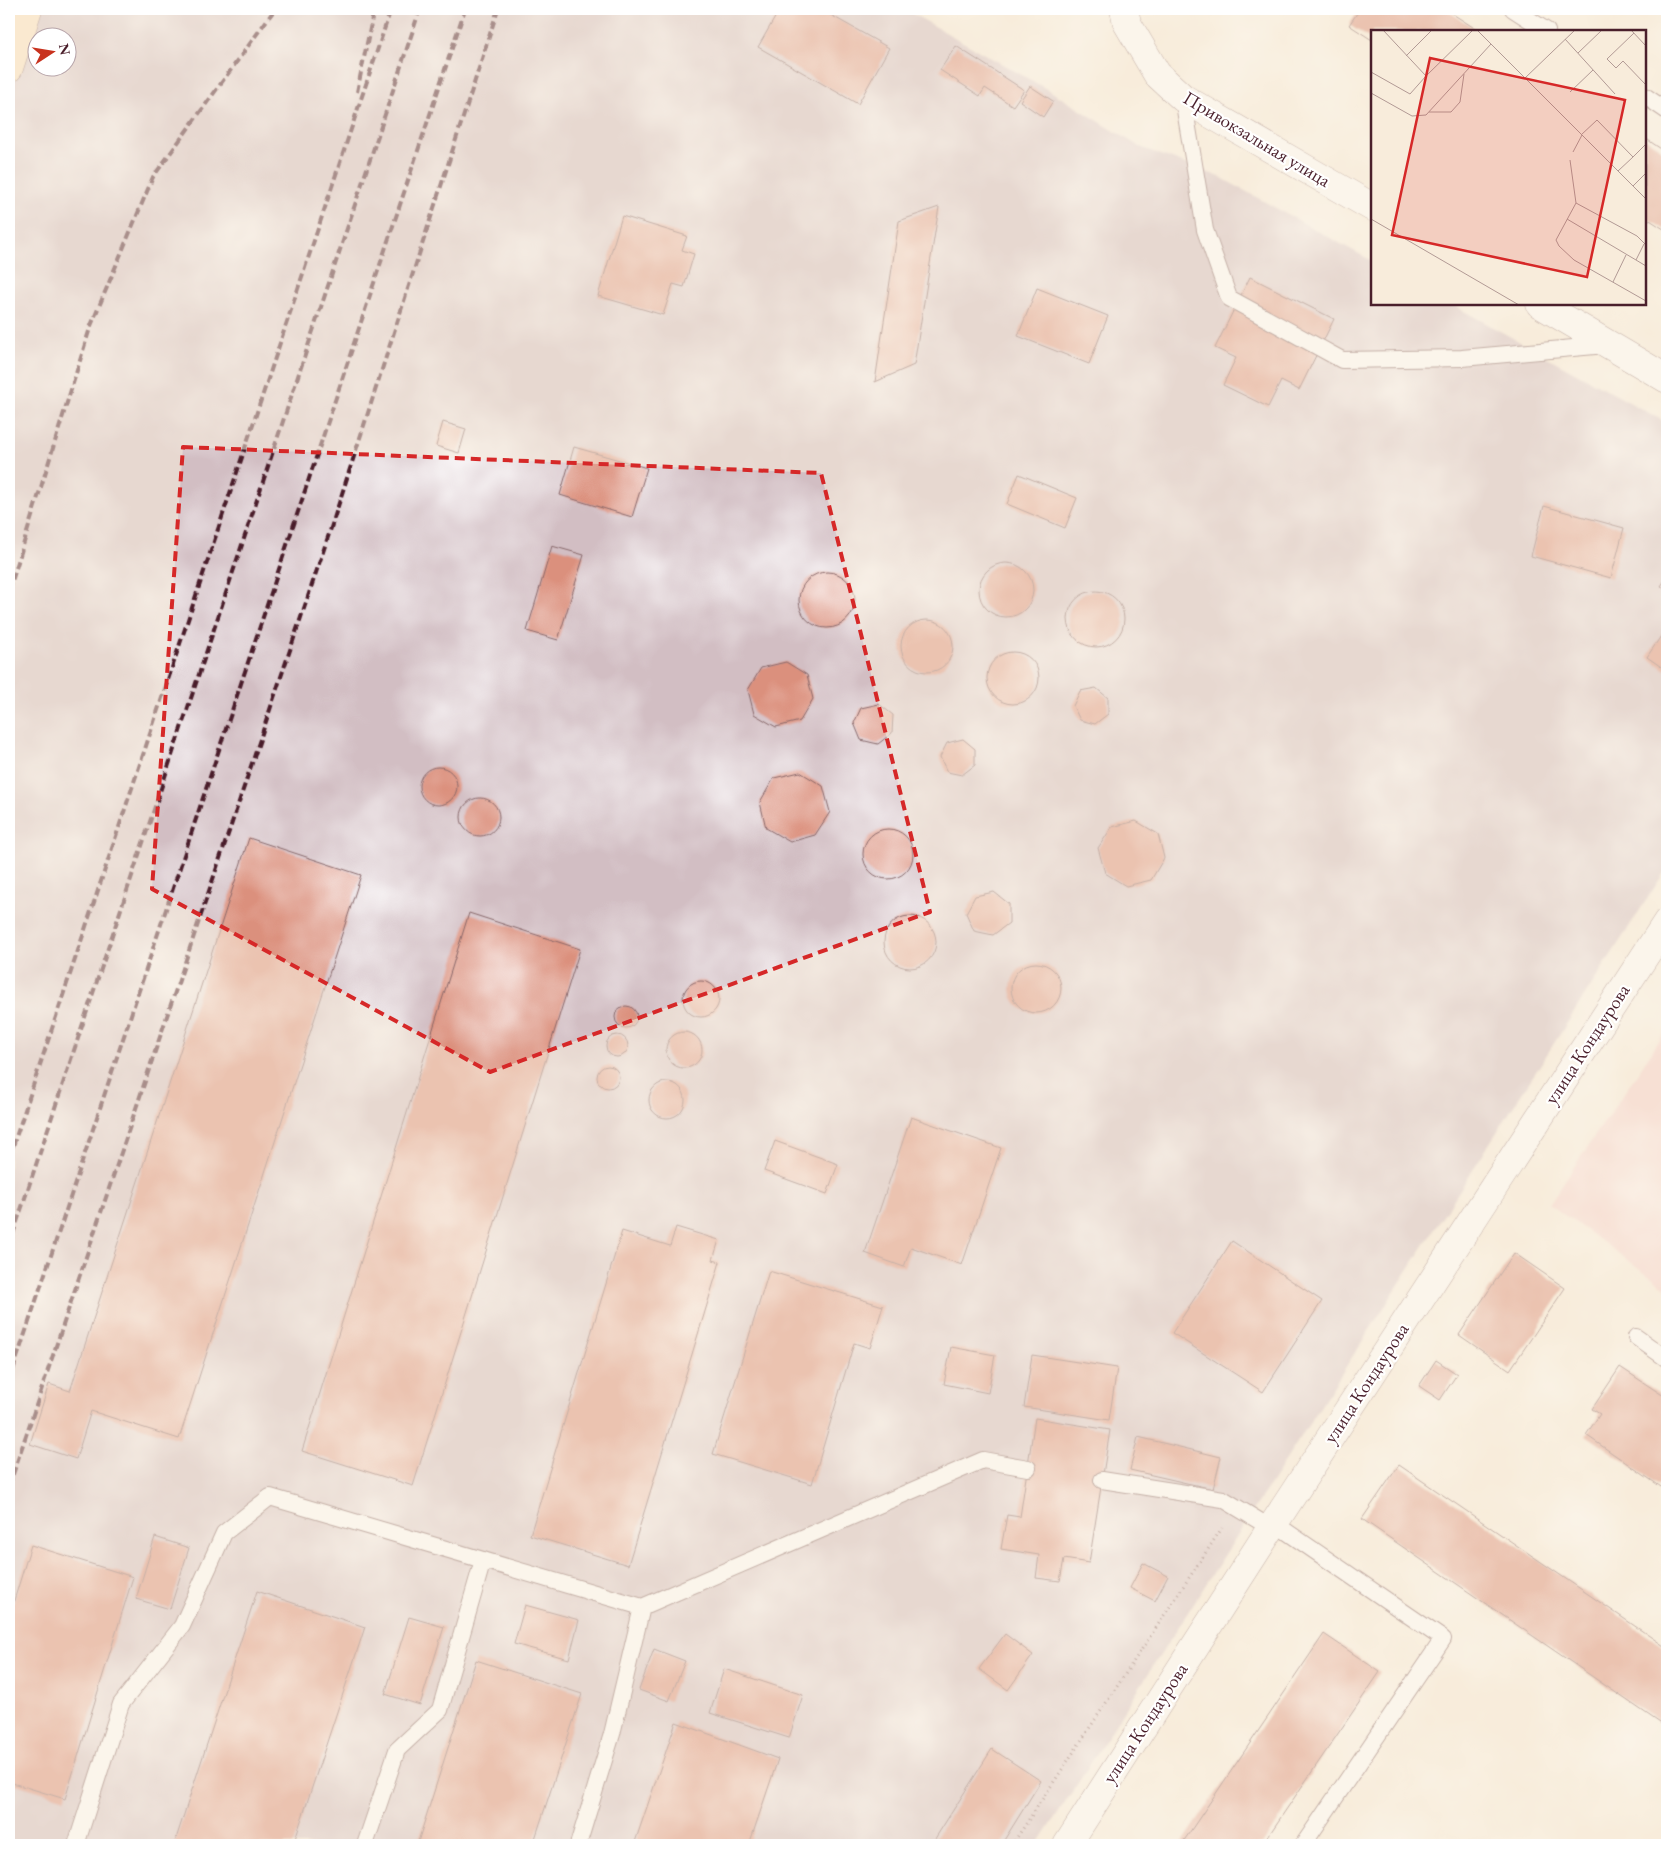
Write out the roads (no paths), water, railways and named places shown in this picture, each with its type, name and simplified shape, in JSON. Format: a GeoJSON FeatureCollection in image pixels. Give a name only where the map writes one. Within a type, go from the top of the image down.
{"type":"FeatureCollection","features":[{"type":"Feature","properties":{"kind":"main road"},"geometry":{"type":"LineString","coordinates":[[9,68],[28,9]]}},
{"type":"Feature","properties":{"kind":"street","name":"Привокзальная улица"},"geometry":{"type":"LineString","coordinates":[[1124,9],[1127,23],[1157,74],[1183,98],[1371,206]]}},
{"type":"Feature","properties":{"kind":"street"},"geometry":{"type":"LineString","coordinates":[[1542,305],[1667,379]]}},
{"type":"Feature","properties":{"kind":"street","name":"улица Кондаурова"},"geometry":{"type":"LineString","coordinates":[[1067,1845],[1272,1525],[1667,922]]}},
{"type":"Feature","properties":{"kind":"lane"},"geometry":{"type":"LineString","coordinates":[[1513,9],[1545,30]]}},
{"type":"Feature","properties":{"kind":"lane"},"geometry":{"type":"LineString","coordinates":[[1646,97],[1667,110]]}},
{"type":"Feature","properties":{"kind":"lane"},"geometry":{"type":"LineString","coordinates":[[1183,98],[1205,230],[1229,298],[1342,360],[1462,358],[1610,345]]}},
{"type":"Feature","properties":{"kind":"lane"},"geometry":{"type":"LineString","coordinates":[[1636,1338],[1667,1359]]}},
{"type":"Feature","properties":{"kind":"lane"},"geometry":{"type":"LineString","coordinates":[[76,1845],[121,1704],[182,1626],[224,1533],[270,1498],[642,1607],[983,1460],[1028,1468]]}},
{"type":"Feature","properties":{"kind":"lane"},"geometry":{"type":"LineString","coordinates":[[1102,1480],[1223,1499],[1272,1525],[1443,1639],[1303,1845]]}},
{"type":"Feature","properties":{"kind":"lane"},"geometry":{"type":"LineString","coordinates":[[365,1845],[397,1750],[440,1710],[483,1560]]}},
{"type":"Feature","properties":{"kind":"lane"},"geometry":{"type":"LineString","coordinates":[[578,1845],[612,1734],[642,1607]]}},
{"type":"Feature","properties":{"kind":"railway"},"geometry":{"type":"LineString","coordinates":[[9,591],[90,328],[153,177],[275,9]]}},
{"type":"Feature","properties":{"kind":"railway"},"geometry":{"type":"LineString","coordinates":[[357,92],[374,9]]}},
{"type":"Feature","properties":{"kind":"railway"},"geometry":{"type":"LineString","coordinates":[[9,1158],[391,9]]}},
{"type":"Feature","properties":{"kind":"railway"},"geometry":{"type":"LineString","coordinates":[[9,1246],[420,9]]}},
{"type":"Feature","properties":{"kind":"railway"},"geometry":{"type":"LineString","coordinates":[[9,1382],[465,9]]}},
{"type":"Feature","properties":{"kind":"railway"},"geometry":{"type":"LineString","coordinates":[[9,1486],[329,534],[498,9]]}}]}
